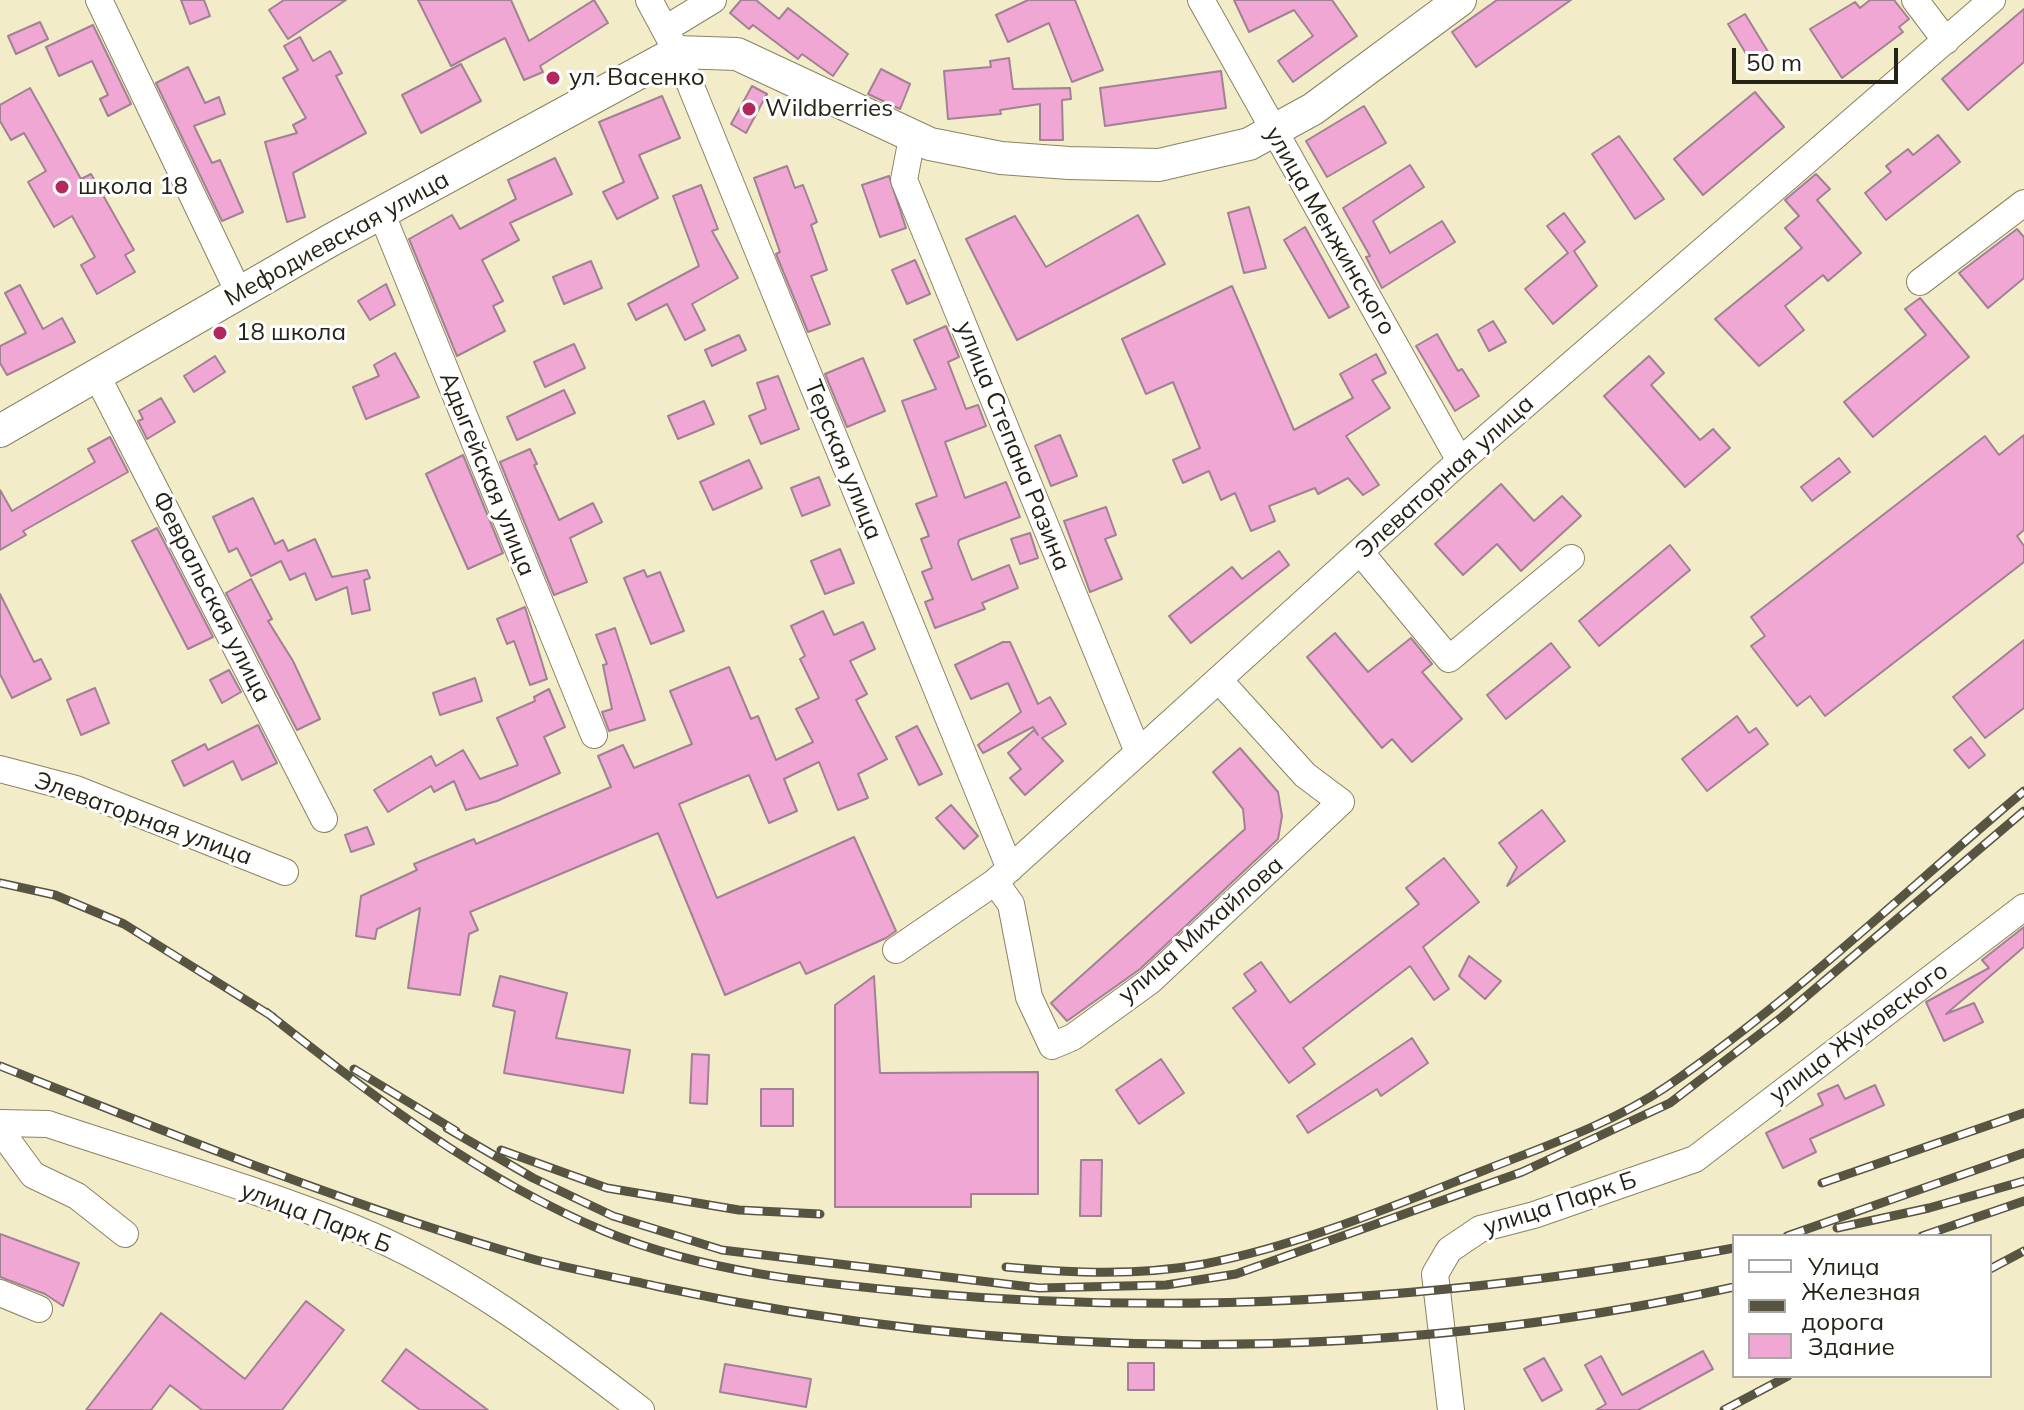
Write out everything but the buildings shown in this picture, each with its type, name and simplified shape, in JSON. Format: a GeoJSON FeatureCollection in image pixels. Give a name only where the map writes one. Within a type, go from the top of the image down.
{"type":"FeatureCollection","features":[{"type":"Feature","properties":{"kind":"main road"},"geometry":{"type":"LineString","coordinates":[[672,40],[737,54],[912,138],[1001,158],[1159,165],[1249,144],[1273,131],[1313,109],[1460,0]]}},
{"type":"Feature","properties":{"kind":"main road","name":"Мефодиевская улица"},"geometry":{"type":"LineString","coordinates":[[0,431],[672,40]]}},
{"type":"Feature","properties":{"kind":"street"},"geometry":{"type":"LineString","coordinates":[[99,0],[239,293]]}},
{"type":"Feature","properties":{"kind":"street","name":"Терская улица"},"geometry":{"type":"LineString","coordinates":[[649,0],[672,40],[1003,876],[1029,997],[1052,1046]]}},
{"type":"Feature","properties":{"kind":"street"},"geometry":{"type":"LineString","coordinates":[[672,40],[713,0]]}},
{"type":"Feature","properties":{"kind":"street","name":"улица Менжинского"},"geometry":{"type":"LineString","coordinates":[[1201,0],[1460,461]]}},
{"type":"Feature","properties":{"kind":"street"},"geometry":{"type":"LineString","coordinates":[[1915,0],[1946,41]]}},
{"type":"Feature","properties":{"kind":"street","name":"Элеваторная улица"},"geometry":{"type":"LineString","coordinates":[[896,950],[1003,876],[1460,461],[1992,0]]}},
{"type":"Feature","properties":{"kind":"street","name":"улица Степана Разина"},"geometry":{"type":"LineString","coordinates":[[912,138],[904,180],[1138,752]]}},
{"type":"Feature","properties":{"kind":"street"},"geometry":{"type":"LineString","coordinates":[[1920,282],[2024,203]]}},
{"type":"Feature","properties":{"kind":"street","name":"Адыгейская улица"},"geometry":{"type":"LineString","coordinates":[[381,212],[594,735]]}},
{"type":"Feature","properties":{"kind":"street","name":"Февральская улица"},"geometry":{"type":"LineString","coordinates":[[97,376],[324,819]]}},
{"type":"Feature","properties":{"kind":"street"},"geometry":{"type":"LineString","coordinates":[[1361,553],[1449,659],[1571,558]]}},
{"type":"Feature","properties":{"kind":"street","name":"улица Михайлова"},"geometry":{"type":"LineString","coordinates":[[1052,1046],[1073,1037],[1150,981],[1341,802],[1305,775],[1219,680]]}},
{"type":"Feature","properties":{"kind":"street","name":"Элеваторная улица"},"geometry":{"type":"LineString","coordinates":[[0,769],[76,789],[285,872]]}},
{"type":"Feature","properties":{"kind":"street","name":"улица Жуковского"},"geometry":{"type":"LineString","coordinates":[[1695,1159],[2024,907]]}},
{"type":"Feature","properties":{"kind":"street","name":"улица Парк Б"},"geometry":{"type":"LineString","coordinates":[[0,1123],[48,1124],[353,1228],[418,1258],[505,1312],[641,1410]]}},
{"type":"Feature","properties":{"kind":"street"},"geometry":{"type":"LineString","coordinates":[[0,1130],[33,1175],[77,1196],[125,1234]]}},
{"type":"Feature","properties":{"kind":"street","name":"улица Парк Б"},"geometry":{"type":"LineString","coordinates":[[1451,1410],[1435,1274],[1449,1250],[1480,1229],[1534,1215],[1695,1159]]}},
{"type":"Feature","properties":{"kind":"street"},"geometry":{"type":"LineString","coordinates":[[0,1293],[39,1309]]}},
{"type":"Feature","properties":{"kind":"railway"},"geometry":{"type":"LineString","coordinates":[[1006,1267],[1130,1272],[1179,1268],[1240,1256],[1381,1211],[1600,1123],[1666,1087],[1759,1018],[2024,791]]}},
{"type":"Feature","properties":{"kind":"railway"},"geometry":{"type":"LineString","coordinates":[[447,1128],[533,1178],[613,1216],[722,1250],[1039,1288],[1166,1285],[1236,1274],[1522,1172],[1670,1103],[1782,1017],[2024,811]]}},
{"type":"Feature","properties":{"kind":"railway"},"geometry":{"type":"LineString","coordinates":[[0,883],[55,895],[124,924],[273,1017]]}},
{"type":"Feature","properties":{"kind":"railway"},"geometry":{"type":"LineString","coordinates":[[266,1012],[428,1133],[470,1161],[558,1210],[642,1245],[681,1257],[761,1274],[882,1289],[1025,1300],[1228,1302],[1431,1291],[1532,1280],[1732,1248]]}},
{"type":"Feature","properties":{"kind":"railway"},"geometry":{"type":"LineString","coordinates":[[0,1066],[328,1193],[529,1258],[793,1312],[927,1330],[1062,1341],[1197,1344],[1332,1341],[1467,1330],[1601,1312],[1732,1287]]}},
{"type":"Feature","properties":{"kind":"railway"},"geometry":{"type":"LineString","coordinates":[[354,1069],[456,1131]]}},
{"type":"Feature","properties":{"kind":"railway"},"geometry":{"type":"LineString","coordinates":[[1822,1183],[2024,1113]]}},
{"type":"Feature","properties":{"kind":"railway"},"geometry":{"type":"LineString","coordinates":[[501,1150],[607,1188],[739,1210],[820,1214]]}},
{"type":"Feature","properties":{"kind":"railway"},"geometry":{"type":"LineString","coordinates":[[1793,1234],[2024,1153]]}},
{"type":"Feature","properties":{"kind":"railway"},"geometry":{"type":"LineString","coordinates":[[1837,1228],[1929,1208],[2024,1181]]}},
{"type":"Feature","properties":{"kind":"railway"},"geometry":{"type":"LineString","coordinates":[[1928,1234],[2024,1201]]}},
{"type":"Feature","properties":{"kind":"railway"},"geometry":{"type":"LineString","coordinates":[[1992,1268],[2024,1251]]}},
{"type":"Feature","properties":{"kind":"railway"},"geometry":{"type":"LineString","coordinates":[[1724,1410],[1784,1378]]}},
{"type":"Feature","properties":{"kind":"place","name":"ул. Васенко"},"geometry":{"type":"Point","coordinates":[553,78]}},
{"type":"Feature","properties":{"kind":"place","name":"Wildberries"},"geometry":{"type":"Point","coordinates":[749,109]}},
{"type":"Feature","properties":{"kind":"place","name":"школа 18"},"geometry":{"type":"Point","coordinates":[62,187]}},
{"type":"Feature","properties":{"kind":"place","name":"18 школа"},"geometry":{"type":"Point","coordinates":[220,333]}}]}
